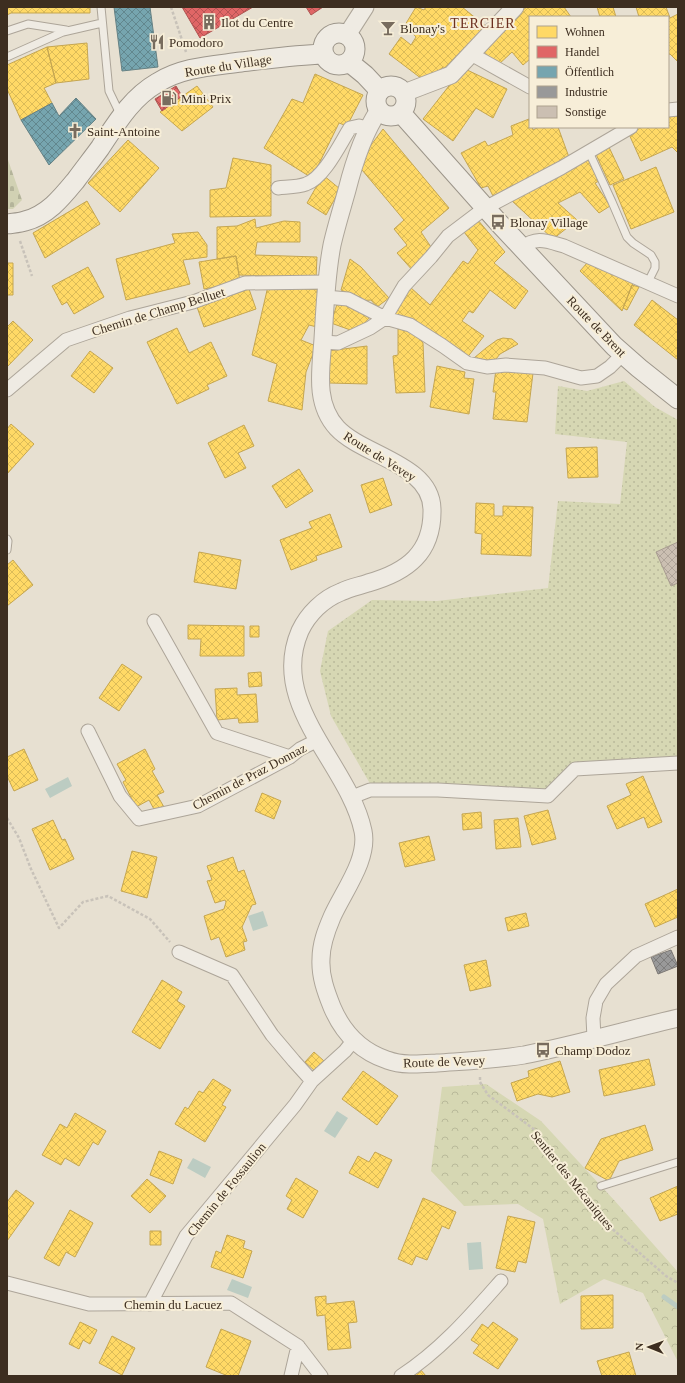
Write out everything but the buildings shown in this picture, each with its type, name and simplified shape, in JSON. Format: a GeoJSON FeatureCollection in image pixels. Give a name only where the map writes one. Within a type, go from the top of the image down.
{"type":"FeatureCollection","features":[{"type":"Feature","properties":{"kind":"main road"},"geometry":{"type":"LineString","coordinates":[[334,33],[347,35],[355,45],[353,57],[349,62],[343,65],[337,66],[330,64],[323,54],[322,47],[324,41],[334,33]]}},
{"type":"Feature","properties":{"kind":"main road","name":"Route du Village"},"geometry":{"type":"LineString","coordinates":[[7,224],[25,221],[47,210],[57,202],[65,194],[134,100],[144,91],[170,75],[195,68],[323,54]]}},
{"type":"Feature","properties":{"kind":"main road"},"geometry":{"type":"LineString","coordinates":[[349,62],[380,90]]}},
{"type":"Feature","properties":{"kind":"main road"},"geometry":{"type":"LineString","coordinates":[[393,86],[398,87],[404,93],[406,104],[401,112],[394,116],[389,116],[385,115],[379,110],[376,100],[380,90],[393,86]]}},
{"type":"Feature","properties":{"kind":"main road","name":"Route de Brent"},"geometry":{"type":"LineString","coordinates":[[401,112],[521,248],[614,346],[678,399]]}},
{"type":"Feature","properties":{"kind":"street"},"geometry":{"type":"LineString","coordinates":[[347,35],[365,7]]}},
{"type":"Feature","properties":{"kind":"street"},"geometry":{"type":"LineString","coordinates":[[404,93],[451,75],[514,7]]}},
{"type":"Feature","properties":{"kind":"street"},"geometry":{"type":"LineString","coordinates":[[471,54],[529,86]]}},
{"type":"Feature","properties":{"kind":"street","name":"Route de Vevey"},"geometry":{"type":"LineString","coordinates":[[379,110],[367,128],[352,171],[332,244],[326,290],[319,386],[323,402],[337,428],[368,449],[407,470],[425,485],[432,504],[431,529],[426,546],[400,572],[342,591],[319,605],[302,627],[294,651],[293,675],[298,699],[318,740],[352,797],[364,833],[362,852],[356,868],[332,916],[323,939],[321,972],[328,997],[336,1016],[353,1041],[363,1049],[375,1055],[396,1063],[407,1064],[464,1062],[522,1055],[678,1018]]}},
{"type":"Feature","properties":{"kind":"street"},"geometry":{"type":"LineString","coordinates":[[278,188],[307,184],[313,180],[327,166],[350,128],[359,126],[367,128]]}},
{"type":"Feature","properties":{"kind":"street"},"geometry":{"type":"LineString","coordinates":[[323,342],[338,343],[370,328],[386,318],[404,286],[432,257],[448,236],[485,208],[589,152],[628,128]]}},
{"type":"Feature","properties":{"kind":"street"},"geometry":{"type":"LineString","coordinates":[[521,248],[531,241],[544,241],[564,246],[678,296]]}},
{"type":"Feature","properties":{"kind":"street","name":"Chemin de Champ Belluet"},"geometry":{"type":"LineString","coordinates":[[7,390],[66,340],[130,318],[193,302],[245,283],[326,290],[386,318],[410,325],[467,363],[487,367],[506,365],[545,368],[581,378],[597,376],[610,367],[623,354]]}},
{"type":"Feature","properties":{"kind":"street"},"geometry":{"type":"LineString","coordinates":[[154,621],[216,733],[290,757]]}},
{"type":"Feature","properties":{"kind":"street","name":"Chemin de Praz Donnaz"},"geometry":{"type":"LineString","coordinates":[[88,731],[120,796],[139,818],[198,806],[290,757],[300,749],[318,740]]}},
{"type":"Feature","properties":{"kind":"street"},"geometry":{"type":"LineString","coordinates":[[352,797],[370,790],[438,790],[548,796],[575,769],[678,763]]}},
{"type":"Feature","properties":{"kind":"street"},"geometry":{"type":"LineString","coordinates":[[594,1038],[593,1018],[596,1001],[606,984],[636,956],[678,937]]}},
{"type":"Feature","properties":{"kind":"street"},"geometry":{"type":"LineString","coordinates":[[179,952],[232,975],[272,1035],[312,1081]]}},
{"type":"Feature","properties":{"kind":"street","name":"Chemin de Fossaulion"},"geometry":{"type":"LineString","coordinates":[[150,1304],[186,1236],[295,1105],[312,1081],[345,1051],[353,1041]]}},
{"type":"Feature","properties":{"kind":"street"},"geometry":{"type":"LineString","coordinates":[[401,1376],[414,1368],[456,1331],[501,1281]]}},
{"type":"Feature","properties":{"kind":"street","name":"Chemin du Lacuez"},"geometry":{"type":"LineString","coordinates":[[7,1283],[89,1304],[232,1303],[298,1346],[321,1376]]}},
{"type":"Feature","properties":{"kind":"street"},"geometry":{"type":"LineString","coordinates":[[291,1376],[298,1346]]}},
{"type":"Feature","properties":{"kind":"lane"},"geometry":{"type":"LineString","coordinates":[[101,7],[109,91],[121,116]]}},
{"type":"Feature","properties":{"kind":"lane"},"geometry":{"type":"LineString","coordinates":[[7,57],[68,30],[102,23]]}},
{"type":"Feature","properties":{"kind":"lane"},"geometry":{"type":"LineString","coordinates":[[7,31],[28,24],[68,30]]}},
{"type":"Feature","properties":{"kind":"lane"},"geometry":{"type":"LineString","coordinates":[[589,152],[627,237],[651,255],[655,262],[655,268],[648,282]]}},
{"type":"Feature","properties":{"kind":"lane"},"geometry":{"type":"LineString","coordinates":[[7,539],[7,550]]}},
{"type":"Feature","properties":{"kind":"lane"},"geometry":{"type":"LineString","coordinates":[[601,1186],[678,1162]]}},
{"type":"Feature","properties":{"kind":"path"},"geometry":{"type":"LineString","coordinates":[[171,7],[189,59]]}},
{"type":"Feature","properties":{"kind":"path"},"geometry":{"type":"LineString","coordinates":[[20,242],[32,276]]}},
{"type":"Feature","properties":{"kind":"path"},"geometry":{"type":"LineString","coordinates":[[7,818],[19,838],[31,869],[60,928],[83,902],[108,896],[150,919],[179,952]]}},
{"type":"Feature","properties":{"kind":"path","name":"Sentier des Mécaniques"},"geometry":{"type":"LineString","coordinates":[[480,1076],[480,1082],[488,1095],[535,1130],[609,1226],[666,1276],[678,1283]]}},
{"type":"Feature","properties":{"kind":"green space"},"geometry":{"type":"Polygon","coordinates":[[[7,157],[22,200],[13,209],[7,209],[7,157]]]}},
{"type":"Feature","properties":{"kind":"green space"},"geometry":{"type":"Polygon","coordinates":[[[624,381],[655,407],[678,420],[678,759],[581,769],[560,790],[376,794],[331,716],[320,671],[328,631],[372,600],[437,601],[548,588],[558,501],[620,504],[627,442],[555,434],[558,386],[587,391],[624,381]]]}},
{"type":"Feature","properties":{"kind":"green space"},"geometry":{"type":"Polygon","coordinates":[[[486,1084],[541,1121],[678,1272],[678,1362],[643,1293],[604,1279],[560,1304],[543,1219],[518,1204],[464,1206],[431,1171],[442,1087],[486,1084]]]}},
{"type":"Feature","properties":{"kind":"shaded area"},"geometry":{"type":"Polygon","coordinates":[[[68,777],[72,786],[50,798],[45,789],[68,777]]]}},
{"type":"Feature","properties":{"kind":"shaded area"},"geometry":{"type":"Polygon","coordinates":[[[263,911],[268,926],[253,931],[248,916],[263,911]]]}},
{"type":"Feature","properties":{"kind":"shaded area"},"geometry":{"type":"Polygon","coordinates":[[[337,1111],[348,1118],[335,1138],[324,1131],[337,1111]]]}},
{"type":"Feature","properties":{"kind":"shaded area"},"geometry":{"type":"Polygon","coordinates":[[[193,1158],[211,1167],[205,1178],[187,1168],[193,1158]]]}},
{"type":"Feature","properties":{"kind":"shaded area"},"geometry":{"type":"Polygon","coordinates":[[[481,1242],[483,1269],[469,1270],[467,1243],[481,1242]]]}},
{"type":"Feature","properties":{"kind":"shaded area"},"geometry":{"type":"Polygon","coordinates":[[[232,1279],[252,1287],[248,1298],[227,1290],[232,1279]]]}},
{"type":"Feature","properties":{"kind":"waterway"},"geometry":{"type":"LineString","coordinates":[[664,1297],[678,1307]]}},
{"type":"Feature","properties":{"kind":"place","name":"Ilot du Centre"},"geometry":{"type":"Point","coordinates":[209,22]}},
{"type":"Feature","properties":{"kind":"place","name":"Blonay's"},"geometry":{"type":"Point","coordinates":[388,28]}},
{"type":"Feature","properties":{"kind":"place","name":"Pomodoro"},"geometry":{"type":"Point","coordinates":[157,42]}},
{"type":"Feature","properties":{"kind":"place","name":"Mini Prix"},"geometry":{"type":"Point","coordinates":[169,98]}},
{"type":"Feature","properties":{"kind":"place","name":"Saint-Antoine"},"geometry":{"type":"Point","coordinates":[75,131]}},
{"type":"Feature","properties":{"kind":"place","name":"Blonay Village"},"geometry":{"type":"Point","coordinates":[498,222]}},
{"type":"Feature","properties":{"kind":"place","name":"Champ Dodoz"},"geometry":{"type":"Point","coordinates":[543,1050]}},
{"type":"Feature","properties":{"kind":"district","name":"TERCIER"},"geometry":{"type":"Point","coordinates":[483,23]}}]}
